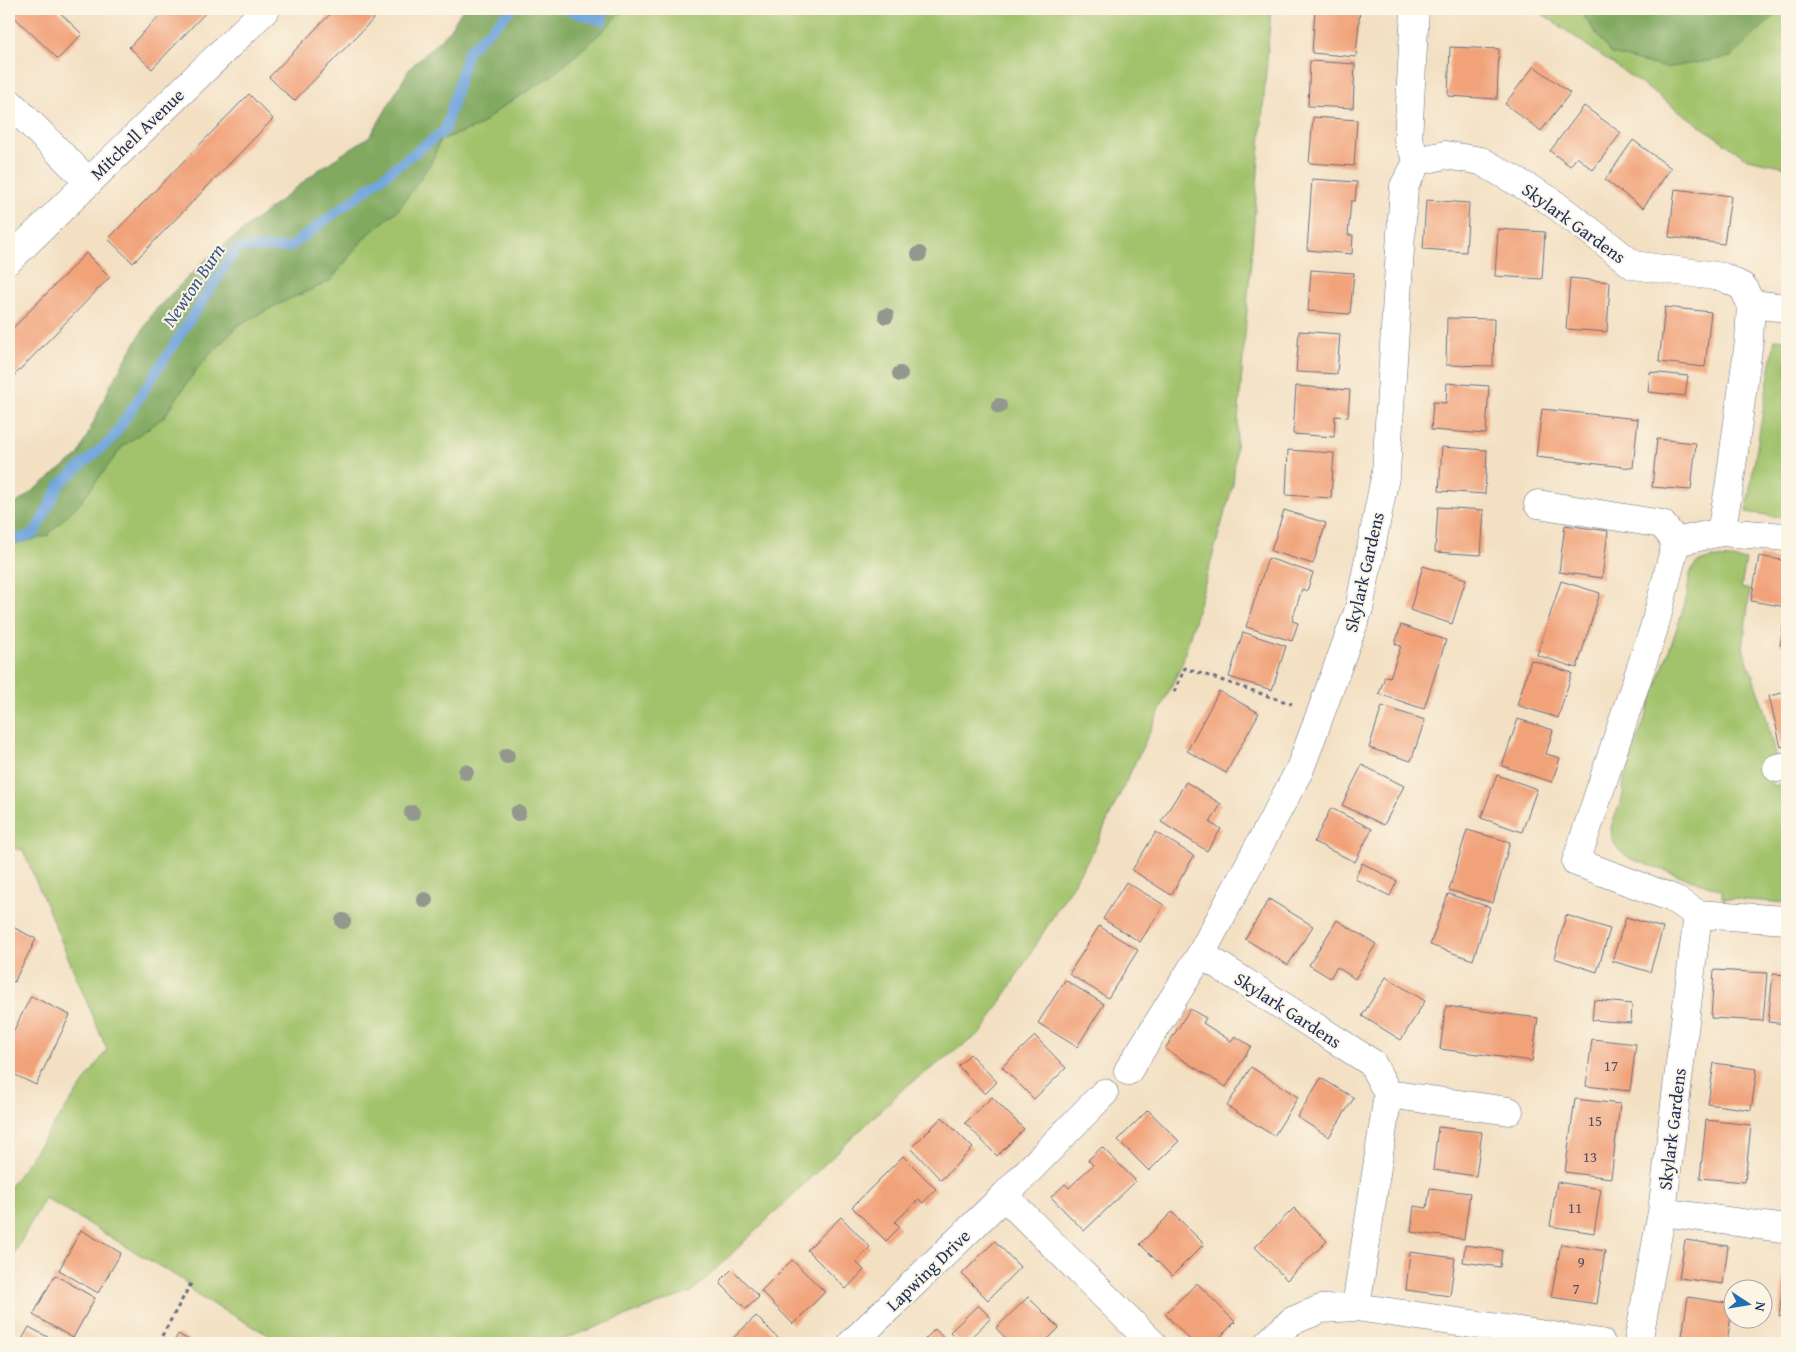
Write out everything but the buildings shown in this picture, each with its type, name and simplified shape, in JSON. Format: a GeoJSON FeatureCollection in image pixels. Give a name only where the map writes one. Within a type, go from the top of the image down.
{"type":"FeatureCollection","features":[{"type":"Feature","properties":{"kind":"street","name":"Mitchell Avenue"},"geometry":{"type":"LineString","coordinates":[[9,260],[266,9]]}},
{"type":"Feature","properties":{"kind":"street"},"geometry":{"type":"LineString","coordinates":[[1415,9],[1408,140],[1418,161]]}},
{"type":"Feature","properties":{"kind":"street"},"geometry":{"type":"LineString","coordinates":[[9,102],[89,182]]}},
{"type":"Feature","properties":{"kind":"street","name":"Skylark Gardens"},"geometry":{"type":"LineString","coordinates":[[1128,1071],[1201,954],[1300,769],[1359,609],[1386,472],[1404,186],[1418,161],[1445,155],[1481,161],[1549,200],[1633,265],[1723,277],[1743,287],[1752,304]]}},
{"type":"Feature","properties":{"kind":"street"},"geometry":{"type":"LineString","coordinates":[[1721,532],[1729,488],[1749,341],[1752,304],[1787,308]]}},
{"type":"Feature","properties":{"kind":"street"},"geometry":{"type":"LineString","coordinates":[[1538,504],[1662,524],[1676,542]]}},
{"type":"Feature","properties":{"kind":"street"},"geometry":{"type":"LineString","coordinates":[[1676,542],[1721,532],[1787,537]]}},
{"type":"Feature","properties":{"kind":"street"},"geometry":{"type":"LineString","coordinates":[[1676,542],[1654,628],[1576,862],[1672,898],[1698,914],[1787,920]]}},
{"type":"Feature","properties":{"kind":"street","name":"Skylark Gardens"},"geometry":{"type":"LineString","coordinates":[[1638,1343],[1662,1212],[1698,914]]}},
{"type":"Feature","properties":{"kind":"street","name":"Skylark Gardens"},"geometry":{"type":"LineString","coordinates":[[1201,954],[1372,1064],[1388,1094]]}},
{"type":"Feature","properties":{"kind":"street","name":"Lapwing Drive"},"geometry":{"type":"LineString","coordinates":[[852,1343],[1004,1196],[1104,1093]]}},
{"type":"Feature","properties":{"kind":"street"},"geometry":{"type":"LineString","coordinates":[[1356,1307],[1388,1094],[1509,1111]]}},
{"type":"Feature","properties":{"kind":"street"},"geometry":{"type":"LineString","coordinates":[[1004,1196],[1152,1343]]}},
{"type":"Feature","properties":{"kind":"street"},"geometry":{"type":"LineString","coordinates":[[1662,1212],[1787,1229]]}},
{"type":"Feature","properties":{"kind":"street"},"geometry":{"type":"LineString","coordinates":[[1268,1343],[1292,1322],[1321,1309],[1356,1307],[1601,1343]]}},
{"type":"Feature","properties":{"kind":"path"},"geometry":{"type":"LineString","coordinates":[[1174,692],[1185,668],[1320,714]]}},
{"type":"Feature","properties":{"kind":"path"},"geometry":{"type":"LineString","coordinates":[[158,1343],[193,1280]]}},
{"type":"Feature","properties":{"kind":"green space"},"geometry":{"type":"Polygon","coordinates":[[[463,9],[625,9],[554,74],[502,107],[479,126],[440,140],[432,161],[399,209],[365,237],[329,282],[287,300],[238,325],[196,370],[164,417],[123,446],[79,504],[47,536],[14,544],[9,549],[9,509],[78,456],[111,384],[154,311],[203,262],[317,171],[371,135],[410,68],[448,32],[463,9]]]}},
{"type":"Feature","properties":{"kind":"green space"},"geometry":{"type":"Polygon","coordinates":[[[625,9],[1271,9],[1233,484],[1182,664],[1092,853],[983,1031],[904,1088],[692,1292],[553,1343],[283,1343],[196,1295],[184,1281],[45,1198],[9,1263],[9,1188],[107,1050],[23,850],[9,848],[9,549],[14,544],[47,536],[79,504],[123,446],[164,417],[196,370],[238,325],[287,300],[329,282],[365,237],[399,209],[432,161],[440,140],[479,126],[502,107],[554,74],[625,9]]]}},
{"type":"Feature","properties":{"kind":"green space"},"geometry":{"type":"Polygon","coordinates":[[[1521,9],[1579,9],[1611,54],[1731,57],[1781,9],[1787,9],[1787,167],[1747,159],[1537,10],[1521,9]]]}},
{"type":"Feature","properties":{"kind":"green space"},"geometry":{"type":"Polygon","coordinates":[[[1579,9],[1781,9],[1731,57],[1666,68],[1611,54],[1579,9]]]}},
{"type":"Feature","properties":{"kind":"green space"},"geometry":{"type":"Polygon","coordinates":[[[1775,339],[1787,340],[1787,518],[1746,512],[1775,339]]]}},
{"type":"Feature","properties":{"kind":"green space"},"geometry":{"type":"Polygon","coordinates":[[[1714,558],[1746,560],[1741,588],[1750,590],[1743,648],[1764,709],[1776,758],[1766,760],[1772,786],[1787,783],[1787,903],[1722,898],[1722,890],[1631,859],[1620,851],[1612,840],[1611,827],[1623,795],[1624,778],[1680,619],[1687,596],[1690,575],[1694,566],[1714,558]]]}},
{"type":"Feature","properties":{"kind":"waterway","name":"Newton Burn"},"geometry":{"type":"LineString","coordinates":[[9,541],[34,534],[60,484],[112,439],[237,248],[290,247],[445,130],[468,51],[512,9]]}},
{"type":"Feature","properties":{"kind":"waterway","name":"Newton Burn"},"geometry":{"type":"LineString","coordinates":[[564,9],[602,21],[603,9]]}}]}
